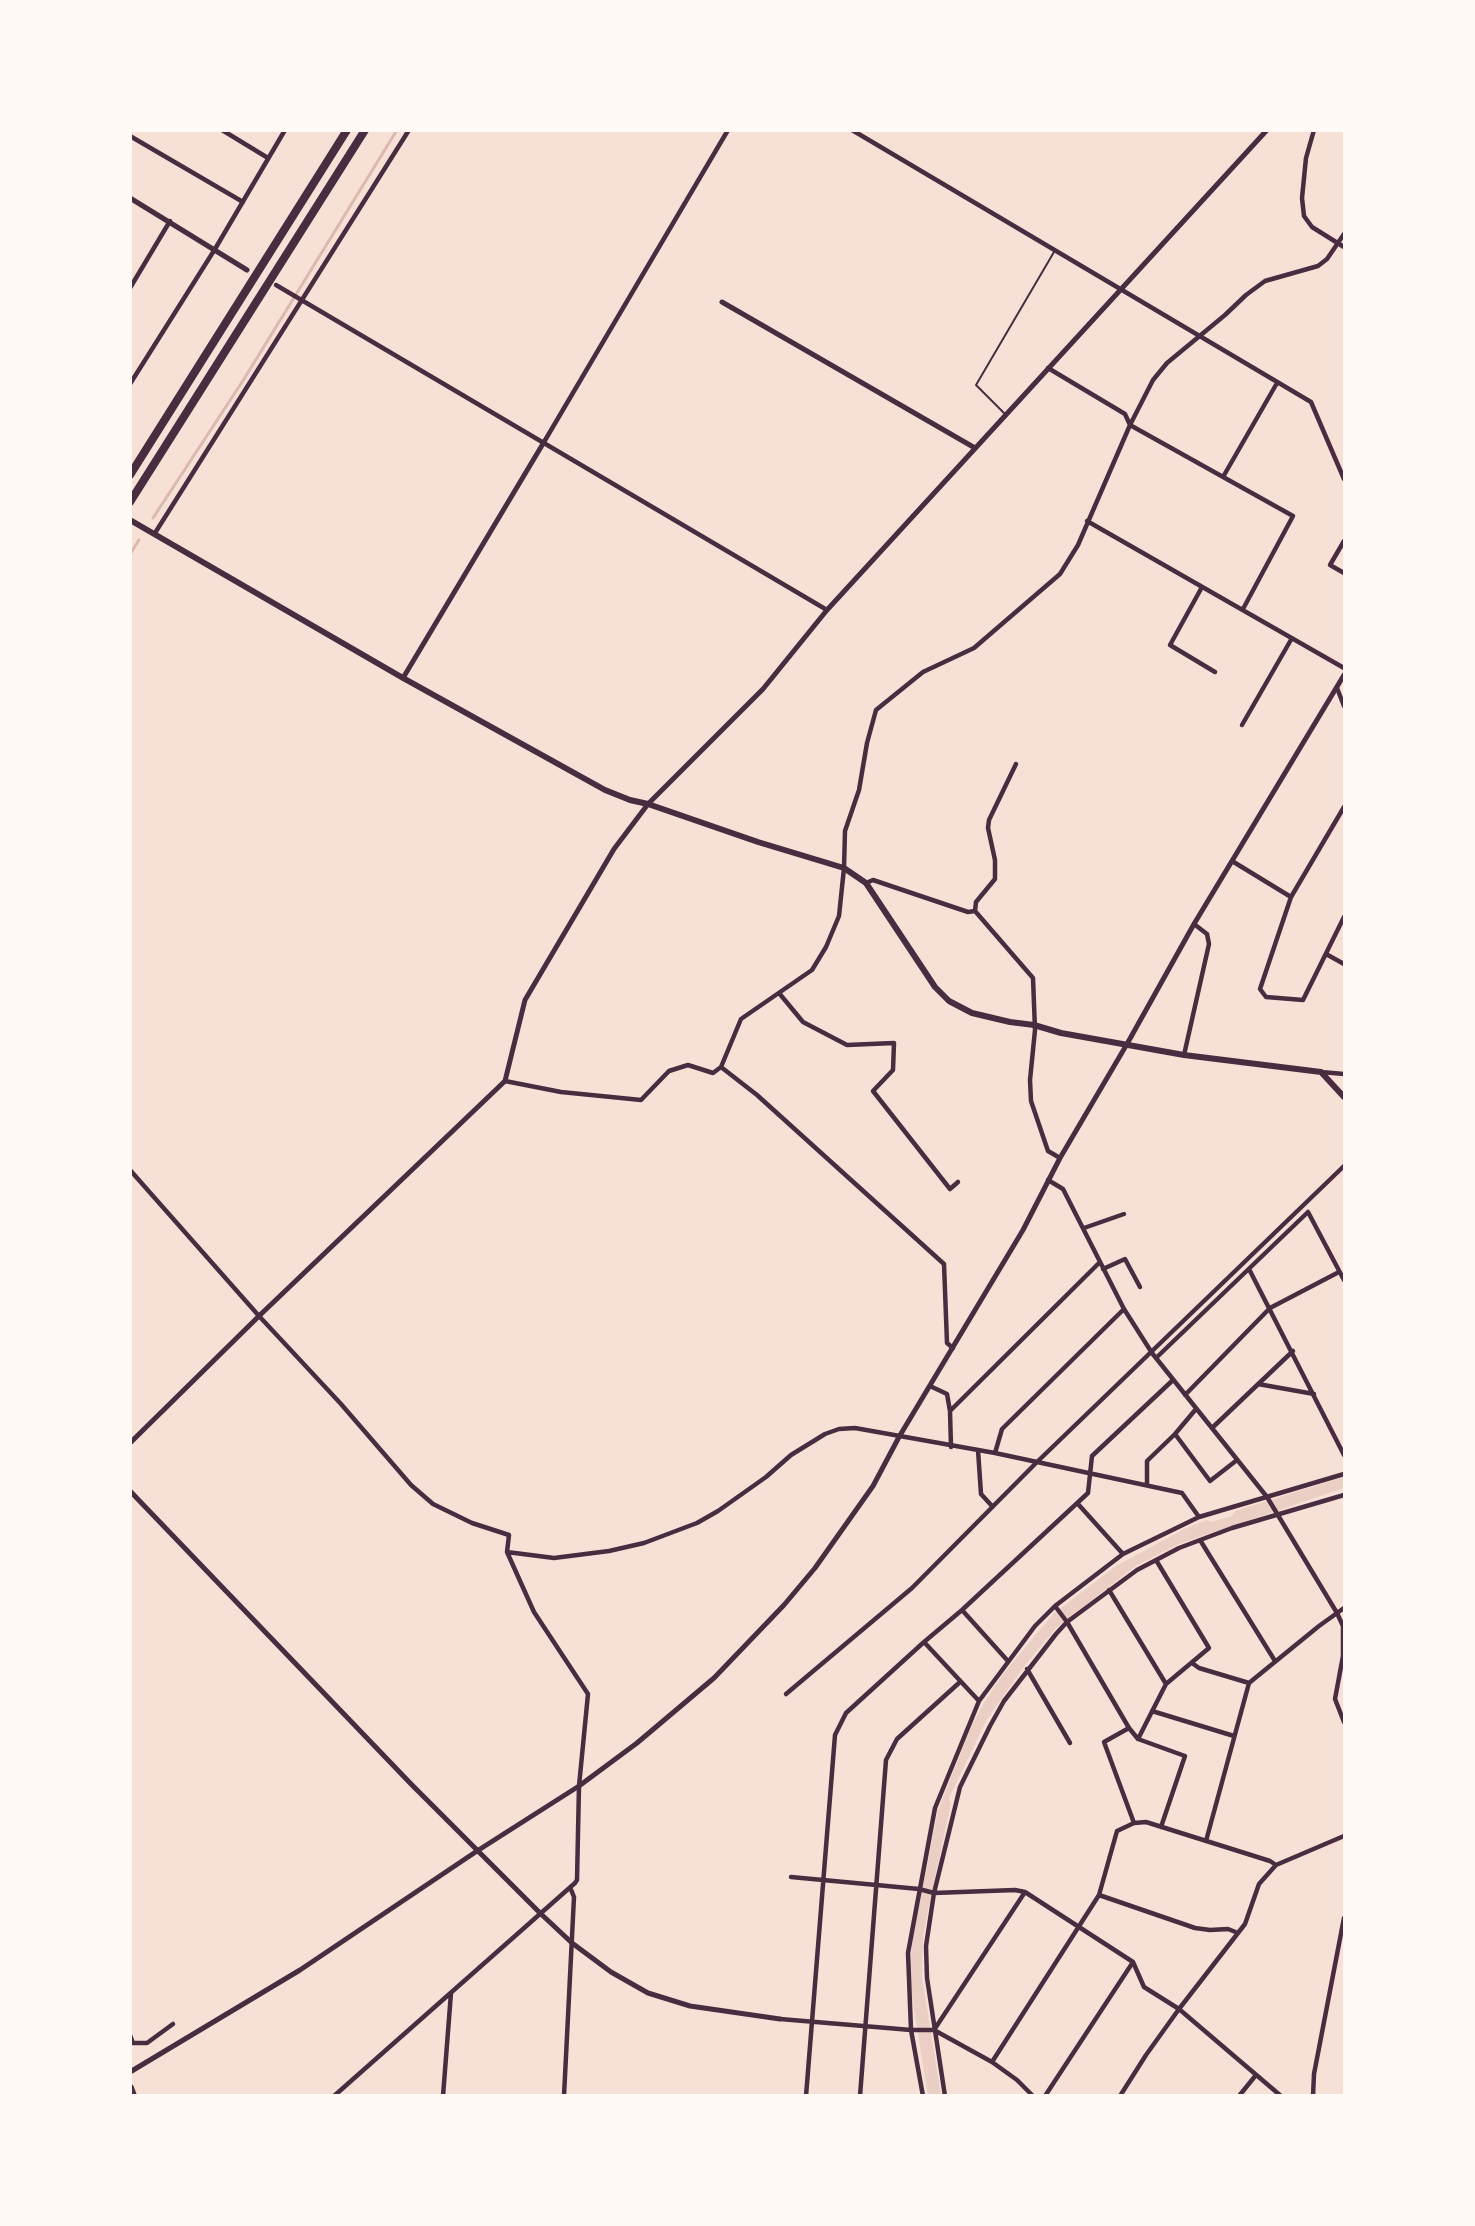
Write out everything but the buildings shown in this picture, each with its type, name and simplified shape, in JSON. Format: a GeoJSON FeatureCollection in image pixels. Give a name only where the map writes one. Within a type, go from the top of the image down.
{"type":"FeatureCollection","features":[{"type":"Feature","properties":{"kind":"highway"},"geometry":{"type":"LineString","coordinates":[[130,475],[346,130]]}},
{"type":"Feature","properties":{"kind":"highway"},"geometry":{"type":"LineString","coordinates":[[130,502],[365,130]]}},
{"type":"Feature","properties":{"kind":"highway"},"geometry":{"type":"LineString","coordinates":[[130,2088],[133,2096]]}},
{"type":"Feature","properties":{"kind":"main road"},"geometry":{"type":"LineString","coordinates":[[130,520],[403,678],[605,790],[758,843],[844,868],[866,883],[935,987],[949,1000],[972,1013],[1034,1025],[1060,1033],[1184,1054],[1321,1072],[1344,1097]]}},
{"type":"Feature","properties":{"kind":"street"},"geometry":{"type":"LineString","coordinates":[[222,130],[268,158]]}},
{"type":"Feature","properties":{"kind":"street"},"geometry":{"type":"LineString","coordinates":[[130,384],[285,130]]}},
{"type":"Feature","properties":{"kind":"street"},"geometry":{"type":"LineString","coordinates":[[155,533],[409,130]]}},
{"type":"Feature","properties":{"kind":"street"},"geometry":{"type":"LineString","coordinates":[[403,678],[728,130]]}},
{"type":"Feature","properties":{"kind":"street"},"geometry":{"type":"LineString","coordinates":[[852,130],[1054,252],[1311,402],[1344,479]]}},
{"type":"Feature","properties":{"kind":"street"},"geometry":{"type":"LineString","coordinates":[[1314,130],[1306,158],[1302,198],[1304,216],[1312,227],[1344,247]]}},
{"type":"Feature","properties":{"kind":"street"},"geometry":{"type":"LineString","coordinates":[[130,1443],[505,1081],[525,1000],[614,849],[648,804],[763,689],[827,610],[1266,131]]}},
{"type":"Feature","properties":{"kind":"street"},"geometry":{"type":"LineString","coordinates":[[130,136],[243,202]]}},
{"type":"Feature","properties":{"kind":"street"},"geometry":{"type":"LineString","coordinates":[[130,198],[247,270]]}},
{"type":"Feature","properties":{"kind":"street"},"geometry":{"type":"LineString","coordinates":[[130,288],[170,222]]}},
{"type":"Feature","properties":{"kind":"street"},"geometry":{"type":"LineString","coordinates":[[505,1081],[561,1092],[641,1100],[669,1071],[688,1065],[713,1072],[721,1067],[741,1019],[812,970],[826,947],[839,916],[845,831],[859,790],[867,743],[876,710],[923,672],[974,648],[1060,574],[1078,545],[1130,425],[1153,380],[1167,363],[1265,281],[1318,266],[1327,259],[1344,234]]}},
{"type":"Feature","properties":{"kind":"street"},"geometry":{"type":"LineString","coordinates":[[276,285],[827,610]]}},
{"type":"Feature","properties":{"kind":"street"},"geometry":{"type":"LineString","coordinates":[[722,302],[975,448]]}},
{"type":"Feature","properties":{"kind":"street"},"geometry":{"type":"LineString","coordinates":[[1048,368],[1125,414],[1130,425],[1293,516],[1243,609]]}},
{"type":"Feature","properties":{"kind":"street"},"geometry":{"type":"LineString","coordinates":[[1223,477],[1278,383]]}},
{"type":"Feature","properties":{"kind":"street"},"geometry":{"type":"LineString","coordinates":[[1087,521],[1344,668]]}},
{"type":"Feature","properties":{"kind":"street"},"geometry":{"type":"LineString","coordinates":[[1344,541],[1330,565],[1344,573]]}},
{"type":"Feature","properties":{"kind":"street"},"geometry":{"type":"LineString","coordinates":[[1202,587],[1170,645],[1215,672]]}},
{"type":"Feature","properties":{"kind":"street"},"geometry":{"type":"LineString","coordinates":[[1242,725],[1292,638]]}},
{"type":"Feature","properties":{"kind":"street"},"geometry":{"type":"LineString","coordinates":[[130,2072],[300,1970],[477,1851],[579,1786],[681,1707],[752,1640],[815,1568],[873,1486],[899,1437],[1023,1230],[1060,1158],[1194,924],[1344,675]]}},
{"type":"Feature","properties":{"kind":"street"},"geometry":{"type":"LineString","coordinates":[[1337,688],[1344,706]]}},
{"type":"Feature","properties":{"kind":"street"},"geometry":{"type":"LineString","coordinates":[[1016,764],[989,820],[988,828],[995,860],[995,879],[976,902],[975,911],[1033,978],[1035,998],[1031,1101],[1048,1151],[1060,1158]]}},
{"type":"Feature","properties":{"kind":"street"},"geometry":{"type":"LineString","coordinates":[[1344,807],[1291,897],[1260,989],[1266,997],[1304,1000],[1344,917]]}},
{"type":"Feature","properties":{"kind":"street"},"geometry":{"type":"LineString","coordinates":[[1232,861],[1291,897]]}},
{"type":"Feature","properties":{"kind":"street"},"geometry":{"type":"LineString","coordinates":[[866,883],[873,880],[968,912],[975,911]]}},
{"type":"Feature","properties":{"kind":"street"},"geometry":{"type":"LineString","coordinates":[[1184,1054],[1209,944],[1207,933],[1194,924]]}},
{"type":"Feature","properties":{"kind":"street"},"geometry":{"type":"LineString","coordinates":[[1326,954],[1344,964]]}},
{"type":"Feature","properties":{"kind":"street"},"geometry":{"type":"LineString","coordinates":[[779,993],[804,1022],[847,1045],[894,1043],[893,1070],[873,1091],[950,1189],[958,1182]]}},
{"type":"Feature","properties":{"kind":"street"},"geometry":{"type":"LineString","coordinates":[[721,1067],[757,1095],[944,1264],[947,1343],[954,1348]]}},
{"type":"Feature","properties":{"kind":"street"},"geometry":{"type":"LineString","coordinates":[[1321,1072],[1344,1074]]}},
{"type":"Feature","properties":{"kind":"street"},"geometry":{"type":"LineString","coordinates":[[786,1694],[912,1588],[1037,1462],[1344,1166]]}},
{"type":"Feature","properties":{"kind":"street"},"geometry":{"type":"LineString","coordinates":[[130,1170],[411,1485],[433,1504],[472,1522],[509,1535],[507,1552],[534,1612],[588,1694],[579,1786],[577,1880],[334,2096]]}},
{"type":"Feature","properties":{"kind":"street"},"geometry":{"type":"LineString","coordinates":[[1048,1180],[1063,1189],[1084,1228],[1099,1263],[1152,1353],[1267,1497],[1337,1613],[1343,1626],[1343,1656],[1335,1699],[1344,1722]]}},
{"type":"Feature","properties":{"kind":"street"},"geometry":{"type":"LineString","coordinates":[[1156,1358],[1308,1212],[1344,1281]]}},
{"type":"Feature","properties":{"kind":"street"},"geometry":{"type":"LineString","coordinates":[[1084,1228],[1124,1214]]}},
{"type":"Feature","properties":{"kind":"street"},"geometry":{"type":"LineString","coordinates":[[1103,1269],[1125,1259],[1140,1287]]}},
{"type":"Feature","properties":{"kind":"street"},"geometry":{"type":"LineString","coordinates":[[950,1411],[1099,1263]]}},
{"type":"Feature","properties":{"kind":"street"},"geometry":{"type":"LineString","coordinates":[[1249,1269],[1293,1351],[1344,1455]]}},
{"type":"Feature","properties":{"kind":"street"},"geometry":{"type":"LineString","coordinates":[[1185,1395],[1270,1308],[1339,1272]]}},
{"type":"Feature","properties":{"kind":"street"},"geometry":{"type":"LineString","coordinates":[[995,1453],[1002,1429],[1124,1309]]}},
{"type":"Feature","properties":{"kind":"street"},"geometry":{"type":"LineString","coordinates":[[1212,1428],[1293,1351]]}},
{"type":"Feature","properties":{"kind":"street"},"geometry":{"type":"LineString","coordinates":[[806,2096],[835,1735],[846,1713],[1078,1504],[1088,1493],[1092,1456],[1173,1380]]}},
{"type":"Feature","properties":{"kind":"street"},"geometry":{"type":"LineString","coordinates":[[1258,1384],[1314,1394]]}},
{"type":"Feature","properties":{"kind":"street"},"geometry":{"type":"LineString","coordinates":[[930,1386],[946,1394],[950,1411],[951,1447]]}},
{"type":"Feature","properties":{"kind":"street"},"geometry":{"type":"LineString","coordinates":[[1147,1485],[1147,1461],[1175,1434],[1196,1409]]}},
{"type":"Feature","properties":{"kind":"street"},"geometry":{"type":"LineString","coordinates":[[507,1552],[554,1558],[609,1551],[644,1543],[697,1523],[718,1511],[766,1477],[791,1455],[825,1434],[839,1429],[855,1428],[951,1447],[995,1453],[1182,1493],[1199,1517]]}},
{"type":"Feature","properties":{"kind":"street"},"geometry":{"type":"LineString","coordinates":[[1175,1434],[1210,1481],[1237,1460]]}},
{"type":"Feature","properties":{"kind":"street"},"geometry":{"type":"LineString","coordinates":[[978,1450],[981,1494],[992,1506]]}},
{"type":"Feature","properties":{"kind":"street"},"geometry":{"type":"LineString","coordinates":[[923,2096],[911,2030],[908,1953],[934,1808],[979,1701],[1007,1660],[1035,1626],[1055,1606],[1124,1554],[1199,1517],[1344,1474]]}},
{"type":"Feature","properties":{"kind":"street"},"geometry":{"type":"LineString","coordinates":[[130,1491],[477,1851],[572,1943],[611,1972],[648,1993],[690,2007],[780,2019],[934,2030],[992,2062],[1017,2080],[1033,2096]]}},
{"type":"Feature","properties":{"kind":"street"},"geometry":{"type":"LineString","coordinates":[[945,2096],[927,1978],[926,1946],[934,1893],[960,1787],[990,1726],[1027,1669],[1067,1622],[1137,1570],[1200,1540],[1277,1514],[1344,1495]]}},
{"type":"Feature","properties":{"kind":"street"},"geometry":{"type":"LineString","coordinates":[[1078,1504],[1124,1554]]}},
{"type":"Feature","properties":{"kind":"street"},"geometry":{"type":"LineString","coordinates":[[1200,1540],[1275,1661]]}},
{"type":"Feature","properties":{"kind":"street"},"geometry":{"type":"LineString","coordinates":[[1138,1739],[1166,1684],[1209,1648],[1156,1560]]}},
{"type":"Feature","properties":{"kind":"street"},"geometry":{"type":"LineString","coordinates":[[1109,1590],[1166,1684]]}},
{"type":"Feature","properties":{"kind":"street"},"geometry":{"type":"LineString","coordinates":[[1055,1606],[1067,1622],[1129,1728],[1138,1739],[1185,1756],[1161,1827]]}},
{"type":"Feature","properties":{"kind":"street"},"geometry":{"type":"LineString","coordinates":[[1206,1841],[1249,1683],[1344,1608]]}},
{"type":"Feature","properties":{"kind":"street"},"geometry":{"type":"LineString","coordinates":[[962,1610],[1007,1660]]}},
{"type":"Feature","properties":{"kind":"street"},"geometry":{"type":"LineString","coordinates":[[1337,1613],[1344,1622]]}},
{"type":"Feature","properties":{"kind":"street"},"geometry":{"type":"LineString","coordinates":[[924,1642],[979,1701]]}},
{"type":"Feature","properties":{"kind":"street"},"geometry":{"type":"LineString","coordinates":[[1192,1663],[1199,1668],[1249,1683]]}},
{"type":"Feature","properties":{"kind":"street"},"geometry":{"type":"LineString","coordinates":[[1027,1669],[1070,1743]]}},
{"type":"Feature","properties":{"kind":"street"},"geometry":{"type":"LineString","coordinates":[[860,2096],[886,1760],[897,1739],[960,1682]]}},
{"type":"Feature","properties":{"kind":"street"},"geometry":{"type":"LineString","coordinates":[[1152,1711],[1234,1736]]}},
{"type":"Feature","properties":{"kind":"street"},"geometry":{"type":"LineString","coordinates":[[1129,1728],[1104,1742],[1134,1823]]}},
{"type":"Feature","properties":{"kind":"street"},"geometry":{"type":"LineString","coordinates":[[992,2062],[1099,1895],[1118,1831],[1134,1823],[1146,1822],[1276,1865]]}},
{"type":"Feature","properties":{"kind":"street"},"geometry":{"type":"LineString","coordinates":[[1120,2096],[1179,2009],[1245,1924],[1258,1884],[1276,1865],[1344,1836]]}},
{"type":"Feature","properties":{"kind":"street"},"geometry":{"type":"LineString","coordinates":[[791,1878],[919,1889],[934,1893],[1015,1890],[1025,1892],[1133,1962],[1144,1987],[1179,2009],[1281,2096]]}},
{"type":"Feature","properties":{"kind":"street"},"geometry":{"type":"LineString","coordinates":[[564,2096],[574,1897],[570,1887]]}},
{"type":"Feature","properties":{"kind":"street"},"geometry":{"type":"LineString","coordinates":[[934,2030],[1025,1892]]}},
{"type":"Feature","properties":{"kind":"street"},"geometry":{"type":"LineString","coordinates":[[1099,1895],[1195,1928],[1228,1929],[1238,1933]]}},
{"type":"Feature","properties":{"kind":"street"},"geometry":{"type":"LineString","coordinates":[[1313,2096],[1314,2074],[1344,1918]]}},
{"type":"Feature","properties":{"kind":"street"},"geometry":{"type":"LineString","coordinates":[[1045,2096],[1133,1962]]}},
{"type":"Feature","properties":{"kind":"street"},"geometry":{"type":"LineString","coordinates":[[443,2096],[451,1993]]}},
{"type":"Feature","properties":{"kind":"street"},"geometry":{"type":"LineString","coordinates":[[130,2035],[133,2043],[147,2043],[173,2024]]}},
{"type":"Feature","properties":{"kind":"street"},"geometry":{"type":"LineString","coordinates":[[1239,2096],[1256,2075]]}},
{"type":"Feature","properties":{"kind":"lane"},"geometry":{"type":"LineString","coordinates":[[1005,414],[976,385],[1054,252]]}},
{"type":"Feature","properties":{"kind":"shaded area"},"geometry":{"type":"Polygon","coordinates":[[[1344,1477],[1344,1488],[1179,1544],[1137,1565],[1056,1628],[1025,1665],[986,1721],[949,1798],[951,1804],[923,1938],[922,1977],[941,2095],[928,2096],[912,1997],[910,1967],[913,1937],[938,1810],[973,1723],[985,1701],[1004,1673],[1053,1614],[1116,1566],[1184,1529],[1207,1520],[1211,1522],[1232,1516],[1235,1511],[1344,1477]]]}},
{"type":"Feature","properties":{"kind":"waterway"},"geometry":{"type":"LineString","coordinates":[[153,518],[244,379],[397,130]]}},
{"type":"Feature","properties":{"kind":"waterway"},"geometry":{"type":"LineString","coordinates":[[130,554],[139,540]]}}]}
